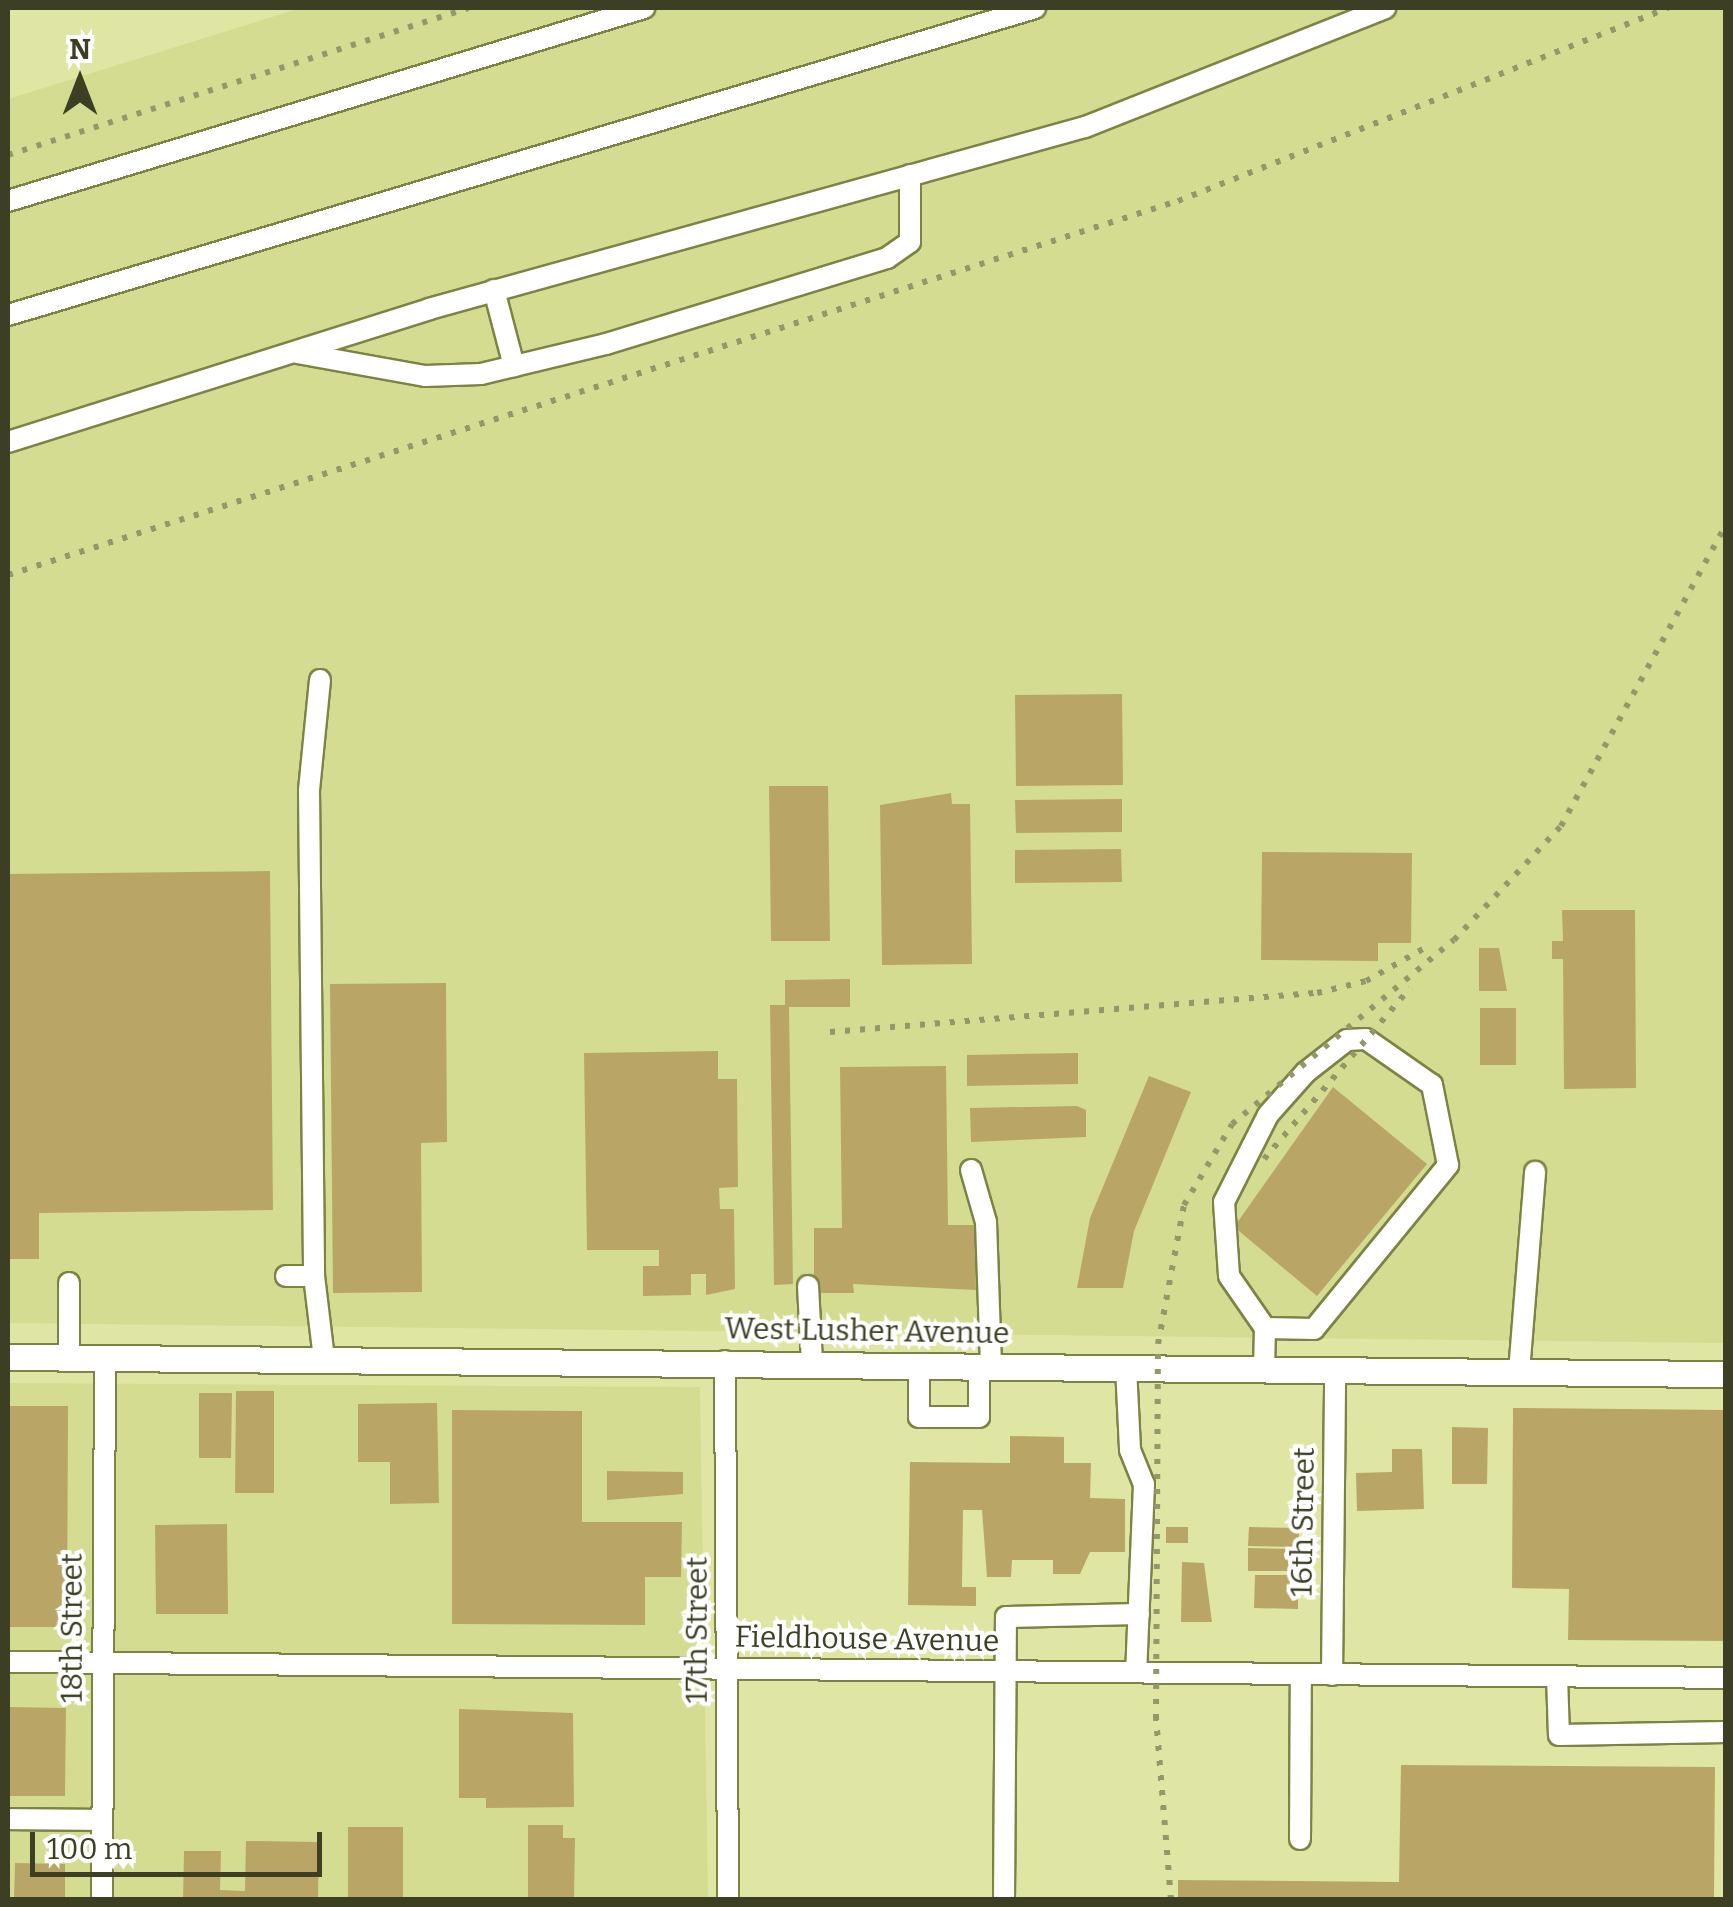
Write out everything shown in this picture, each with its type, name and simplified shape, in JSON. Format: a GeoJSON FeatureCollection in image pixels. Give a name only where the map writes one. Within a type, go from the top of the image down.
{"type":"FeatureCollection","features":[{"type":"Feature","properties":{"kind":"main road","name":"West Lusher Avenue"},"geometry":{"type":"LineString","coordinates":[[8,1357],[725,1361],[1126,1366],[1264,1372],[1726,1374]]}},
{"type":"Feature","properties":{"kind":"street"},"geometry":{"type":"LineString","coordinates":[[8,201],[644,8]]}},
{"type":"Feature","properties":{"kind":"street"},"geometry":{"type":"LineString","coordinates":[[8,314],[1036,8]]}},
{"type":"Feature","properties":{"kind":"street"},"geometry":{"type":"LineString","coordinates":[[8,442],[494,290],[1086,127],[1385,8]]}},
{"type":"Feature","properties":{"kind":"street"},"geometry":{"type":"LineString","coordinates":[[295,352],[425,376],[514,366],[886,258],[910,242],[910,175]]}},
{"type":"Feature","properties":{"kind":"street"},"geometry":{"type":"LineString","coordinates":[[494,290],[514,366]]}},
{"type":"Feature","properties":{"kind":"street"},"geometry":{"type":"LineString","coordinates":[[320,680],[309,790],[314,1276],[324,1359]]}},
{"type":"Feature","properties":{"kind":"street"},"geometry":{"type":"LineString","coordinates":[[1264,1372],[1265,1328],[1229,1276],[1224,1202],[1268,1114],[1347,1040],[1366,1039],[1432,1085],[1448,1165],[1314,1329],[1265,1328]]}},
{"type":"Feature","properties":{"kind":"street"},"geometry":{"type":"LineString","coordinates":[[919,1364],[919,1416],[978,1417],[985,1364],[986,1222],[971,1170]]}},
{"type":"Feature","properties":{"kind":"street"},"geometry":{"type":"LineString","coordinates":[[1519,1372],[1536,1172]]}},
{"type":"Feature","properties":{"kind":"street"},"geometry":{"type":"LineString","coordinates":[[286,1276],[314,1276]]}},
{"type":"Feature","properties":{"kind":"street"},"geometry":{"type":"LineString","coordinates":[[69,1284],[69,1358]]}},
{"type":"Feature","properties":{"kind":"street"},"geometry":{"type":"LineString","coordinates":[[808,1286],[812,1362]]}},
{"type":"Feature","properties":{"kind":"street","name":"18th Street"},"geometry":{"type":"LineString","coordinates":[[102,1900],[105,1358]]}},
{"type":"Feature","properties":{"kind":"street","name":"17th Street"},"geometry":{"type":"LineString","coordinates":[[725,1361],[728,1900]]}},
{"type":"Feature","properties":{"kind":"street"},"geometry":{"type":"LineString","coordinates":[[1126,1366],[1130,1450],[1144,1484],[1136,1672]]}},
{"type":"Feature","properties":{"kind":"street","name":"16th Street"},"geometry":{"type":"LineString","coordinates":[[1332,1675],[1335,1370]]}},
{"type":"Feature","properties":{"kind":"street"},"geometry":{"type":"LineString","coordinates":[[1004,1900],[1006,1617],[1139,1614]]}},
{"type":"Feature","properties":{"kind":"street","name":"Fieldhouse Avenue"},"geometry":{"type":"LineString","coordinates":[[8,1662],[1726,1678]]}},
{"type":"Feature","properties":{"kind":"street"},"geometry":{"type":"LineString","coordinates":[[1300,1839],[1301,1674]]}},
{"type":"Feature","properties":{"kind":"street"},"geometry":{"type":"LineString","coordinates":[[1557,1676],[1559,1736],[1726,1732]]}},
{"type":"Feature","properties":{"kind":"street"},"geometry":{"type":"LineString","coordinates":[[8,1819],[101,1820]]}},
{"type":"Feature","properties":{"kind":"shaded area"},"geometry":{"type":"Polygon","coordinates":[[[301,8],[1725,8],[1725,1343],[8,1323],[8,99],[301,8]]]}},
{"type":"Feature","properties":{"kind":"shaded area"},"geometry":{"type":"Polygon","coordinates":[[[8,1383],[700,1387],[708,1899],[8,1900],[8,1383]]]}},
{"type":"Feature","properties":{"kind":"building"},"geometry":{"type":"Polygon","coordinates":[[[1122,694],[1123,785],[1016,786],[1015,695],[1122,694]]]}},
{"type":"Feature","properties":{"kind":"building"},"geometry":{"type":"Polygon","coordinates":[[[769,786],[828,786],[830,941],[771,941],[769,786]]]}},
{"type":"Feature","properties":{"kind":"building"},"geometry":{"type":"Polygon","coordinates":[[[951,793],[952,804],[970,804],[972,964],[882,965],[880,805],[951,793]]]}},
{"type":"Feature","properties":{"kind":"building"},"geometry":{"type":"Polygon","coordinates":[[[1122,799],[1122,832],[1016,833],[1015,800],[1122,799]]]}},
{"type":"Feature","properties":{"kind":"building"},"geometry":{"type":"Polygon","coordinates":[[[1121,849],[1122,882],[1015,883],[1015,850],[1121,849]]]}},
{"type":"Feature","properties":{"kind":"building"},"geometry":{"type":"Polygon","coordinates":[[[1262,852],[1412,853],[1411,943],[1378,943],[1378,961],[1261,960],[1262,852]]]}},
{"type":"Feature","properties":{"kind":"building"},"geometry":{"type":"Polygon","coordinates":[[[270,871],[273,1210],[39,1213],[39,1259],[8,1259],[8,874],[270,871]]]}},
{"type":"Feature","properties":{"kind":"building"},"geometry":{"type":"Polygon","coordinates":[[[1562,910],[1635,910],[1636,1088],[1564,1089],[1563,959],[1552,959],[1552,941],[1563,941],[1562,910]]]}},
{"type":"Feature","properties":{"kind":"building"},"geometry":{"type":"Polygon","coordinates":[[[1479,948],[1499,948],[1507,991],[1479,991],[1479,948]]]}},
{"type":"Feature","properties":{"kind":"building"},"geometry":{"type":"Polygon","coordinates":[[[850,979],[850,1007],[789,1007],[793,1284],[774,1285],[770,1005],[785,1005],[785,980],[850,979]]]}},
{"type":"Feature","properties":{"kind":"building"},"geometry":{"type":"Polygon","coordinates":[[[446,983],[447,1142],[421,1143],[422,1292],[333,1293],[330,984],[446,983]]]}},
{"type":"Feature","properties":{"kind":"building"},"geometry":{"type":"Polygon","coordinates":[[[1480,1008],[1516,1008],[1516,1065],[1480,1065],[1480,1008]]]}},
{"type":"Feature","properties":{"kind":"building"},"geometry":{"type":"Polygon","coordinates":[[[718,1051],[718,1079],[737,1079],[738,1187],[719,1188],[720,1209],[734,1209],[735,1289],[706,1295],[706,1274],[691,1274],[691,1295],[643,1296],[643,1266],[659,1266],[659,1250],[587,1250],[584,1053],[718,1051]]]}},
{"type":"Feature","properties":{"kind":"building"},"geometry":{"type":"Polygon","coordinates":[[[1078,1053],[1078,1084],[967,1086],[967,1055],[1078,1053]]]}},
{"type":"Feature","properties":{"kind":"building"},"geometry":{"type":"Polygon","coordinates":[[[946,1066],[948,1225],[975,1225],[976,1290],[853,1284],[854,1293],[814,1293],[814,1228],[842,1228],[840,1067],[946,1066]]]}},
{"type":"Feature","properties":{"kind":"building"},"geometry":{"type":"Polygon","coordinates":[[[1149,1076],[1191,1092],[1134,1231],[1123,1288],[1077,1288],[1090,1218],[1149,1076]]]}},
{"type":"Feature","properties":{"kind":"building"},"geometry":{"type":"Polygon","coordinates":[[[1333,1087],[1427,1164],[1317,1296],[1234,1227],[1333,1087]]]}},
{"type":"Feature","properties":{"kind":"building"},"geometry":{"type":"Polygon","coordinates":[[[1077,1106],[1086,1110],[1086,1137],[971,1142],[970,1108],[1077,1106]]]}},
{"type":"Feature","properties":{"kind":"building"},"geometry":{"type":"Polygon","coordinates":[[[236,1391],[274,1391],[274,1493],[235,1493],[236,1391]]]}},
{"type":"Feature","properties":{"kind":"building"},"geometry":{"type":"Polygon","coordinates":[[[199,1393],[232,1393],[231,1458],[199,1458],[199,1393]]]}},
{"type":"Feature","properties":{"kind":"building"},"geometry":{"type":"Polygon","coordinates":[[[437,1403],[439,1503],[390,1504],[390,1462],[358,1462],[358,1404],[437,1403]]]}},
{"type":"Feature","properties":{"kind":"building"},"geometry":{"type":"Polygon","coordinates":[[[8,1406],[68,1406],[67,1627],[8,1627],[8,1406]]]}},
{"type":"Feature","properties":{"kind":"building"},"geometry":{"type":"Polygon","coordinates":[[[1513,1408],[1726,1410],[1726,1641],[1568,1640],[1569,1589],[1512,1588],[1513,1408]]]}},
{"type":"Feature","properties":{"kind":"building"},"geometry":{"type":"Polygon","coordinates":[[[452,1410],[582,1411],[582,1522],[682,1522],[681,1577],[645,1577],[645,1625],[452,1624],[452,1410]]]}},
{"type":"Feature","properties":{"kind":"building"},"geometry":{"type":"Polygon","coordinates":[[[1452,1427],[1488,1428],[1487,1484],[1452,1484],[1452,1427]]]}},
{"type":"Feature","properties":{"kind":"building"},"geometry":{"type":"Polygon","coordinates":[[[1010,1436],[1064,1437],[1064,1463],[1091,1463],[1090,1498],[1125,1499],[1125,1552],[1090,1552],[1080,1574],[1053,1574],[1053,1560],[1012,1560],[1011,1577],[987,1577],[982,1510],[963,1510],[962,1587],[976,1587],[976,1606],[908,1605],[910,1462],[1010,1463],[1010,1436]]]}},
{"type":"Feature","properties":{"kind":"building"},"geometry":{"type":"Polygon","coordinates":[[[1392,1449],[1422,1449],[1424,1509],[1357,1511],[1356,1473],[1392,1472],[1392,1449]]]}},
{"type":"Feature","properties":{"kind":"building"},"geometry":{"type":"Polygon","coordinates":[[[607,1471],[683,1472],[683,1494],[607,1500],[607,1471]]]}},
{"type":"Feature","properties":{"kind":"building"},"geometry":{"type":"Polygon","coordinates":[[[227,1524],[228,1614],[156,1614],[155,1525],[227,1524]]]}},
{"type":"Feature","properties":{"kind":"building"},"geometry":{"type":"Polygon","coordinates":[[[1166,1527],[1188,1527],[1188,1543],[1166,1543],[1166,1527]]]}},
{"type":"Feature","properties":{"kind":"building"},"geometry":{"type":"Polygon","coordinates":[[[1249,1527],[1299,1528],[1299,1547],[1248,1546],[1249,1527]]]}},
{"type":"Feature","properties":{"kind":"building"},"geometry":{"type":"Polygon","coordinates":[[[1248,1548],[1298,1549],[1298,1571],[1248,1571],[1248,1548]]]}},
{"type":"Feature","properties":{"kind":"building"},"geometry":{"type":"Polygon","coordinates":[[[1182,1562],[1204,1563],[1212,1622],[1181,1622],[1182,1562]]]}},
{"type":"Feature","properties":{"kind":"building"},"geometry":{"type":"Polygon","coordinates":[[[1255,1575],[1298,1575],[1298,1609],[1254,1608],[1255,1575]]]}},
{"type":"Feature","properties":{"kind":"building"},"geometry":{"type":"Polygon","coordinates":[[[8,1707],[66,1708],[65,1796],[8,1796],[8,1707]]]}},
{"type":"Feature","properties":{"kind":"building"},"geometry":{"type":"Polygon","coordinates":[[[459,1709],[573,1713],[574,1807],[486,1808],[486,1798],[459,1798],[459,1709]]]}},
{"type":"Feature","properties":{"kind":"building"},"geometry":{"type":"Polygon","coordinates":[[[1401,1765],[1715,1767],[1714,1900],[1178,1900],[1178,1880],[1399,1882],[1401,1765]]]}},
{"type":"Feature","properties":{"kind":"building"},"geometry":{"type":"Polygon","coordinates":[[[528,1825],[563,1825],[563,1838],[575,1838],[574,1900],[528,1900],[528,1825]]]}},
{"type":"Feature","properties":{"kind":"building"},"geometry":{"type":"Polygon","coordinates":[[[348,1827],[403,1827],[403,1900],[348,1900],[348,1827]]]}},
{"type":"Feature","properties":{"kind":"building"},"geometry":{"type":"Polygon","coordinates":[[[246,1841],[319,1842],[318,1900],[183,1900],[184,1851],[221,1851],[220,1890],[245,1891],[246,1841]]]}},
{"type":"Feature","properties":{"kind":"building"},"geometry":{"type":"Polygon","coordinates":[[[15,1863],[65,1864],[65,1900],[14,1900],[15,1863]]]}},
{"type":"Feature","properties":{"kind":"railway"},"geometry":{"type":"LineString","coordinates":[[8,155],[468,8]]}},
{"type":"Feature","properties":{"kind":"railway"},"geometry":{"type":"LineString","coordinates":[[8,575],[1178,201],[1668,8]]}},
{"type":"Feature","properties":{"kind":"railway"},"geometry":{"type":"LineString","coordinates":[[1171,1900],[1156,1719],[1158,1344],[1184,1205],[1232,1124],[1454,940],[1561,826],[1726,525]]}},
{"type":"Feature","properties":{"kind":"railway"},"geometry":{"type":"LineString","coordinates":[[830,1032],[1317,993],[1366,981],[1423,949]]}},
{"type":"Feature","properties":{"kind":"railway"},"geometry":{"type":"LineString","coordinates":[[1264,1159],[1410,988]]}}]}
